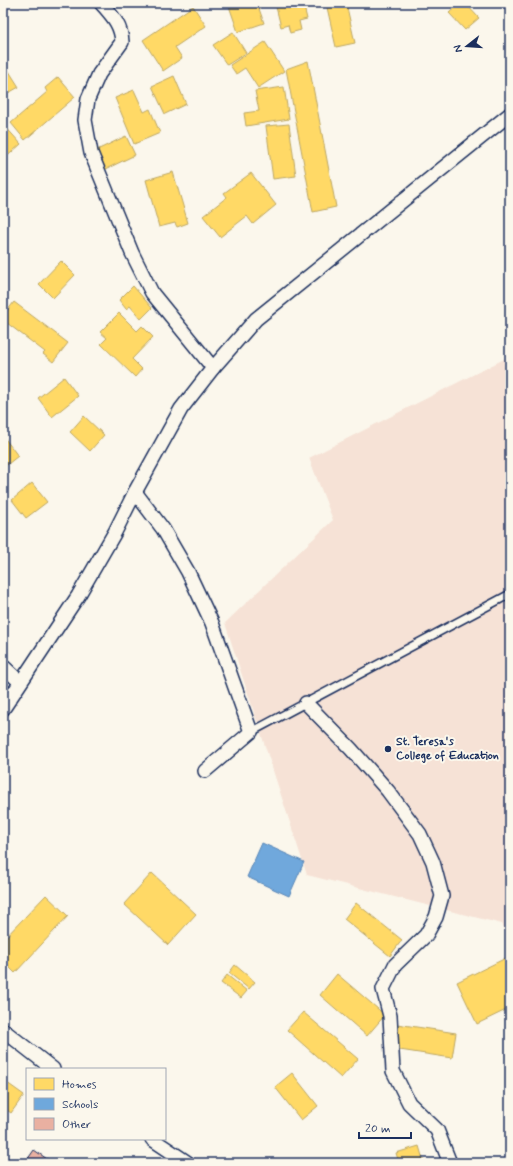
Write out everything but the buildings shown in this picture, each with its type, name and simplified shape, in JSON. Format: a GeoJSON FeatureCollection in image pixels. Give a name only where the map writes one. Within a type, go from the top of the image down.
{"type":"FeatureCollection","features":[{"type":"Feature","properties":{"kind":"street"},"geometry":{"type":"LineString","coordinates":[[101,3],[117,22],[122,32],[122,42],[99,74],[88,99],[85,120],[91,153],[122,231],[152,293],[213,368]]}},
{"type":"Feature","properties":{"kind":"street"},"geometry":{"type":"LineString","coordinates":[[3,708],[78,596],[115,532],[135,492],[181,409],[213,368],[256,320],[510,114]]}},
{"type":"Feature","properties":{"kind":"street"},"geometry":{"type":"LineString","coordinates":[[135,492],[162,529],[188,572],[212,623],[251,732],[205,771]]}},
{"type":"Feature","properties":{"kind":"street"},"geometry":{"type":"LineString","coordinates":[[3,666],[20,682]]}},
{"type":"Feature","properties":{"kind":"street"},"geometry":{"type":"LineString","coordinates":[[306,703],[351,749],[388,791],[420,834],[433,862],[442,896],[436,917],[426,935],[395,965],[383,989],[390,1016],[393,1071],[409,1103],[437,1130],[450,1163]]}},
{"type":"Feature","properties":{"kind":"street"},"geometry":{"type":"LineString","coordinates":[[3,1030],[52,1068]]}},
{"type":"Feature","properties":{"kind":"street"},"geometry":{"type":"LineString","coordinates":[[154,1140],[188,1163]]}},
{"type":"Feature","properties":{"kind":"lane"},"geometry":{"type":"LineString","coordinates":[[251,732],[510,594]]}},
{"type":"Feature","properties":{"kind":"shaded area","name":"St. Teresa's College of Education"},"geometry":{"type":"Polygon","coordinates":[[[510,356],[510,939],[502,924],[307,875],[225,623],[333,520],[309,458],[510,356]]]}},
{"type":"Feature","properties":{"kind":"place","name":"St. Teresa's College of Education"},"geometry":{"type":"Point","coordinates":[388,749]}}]}
